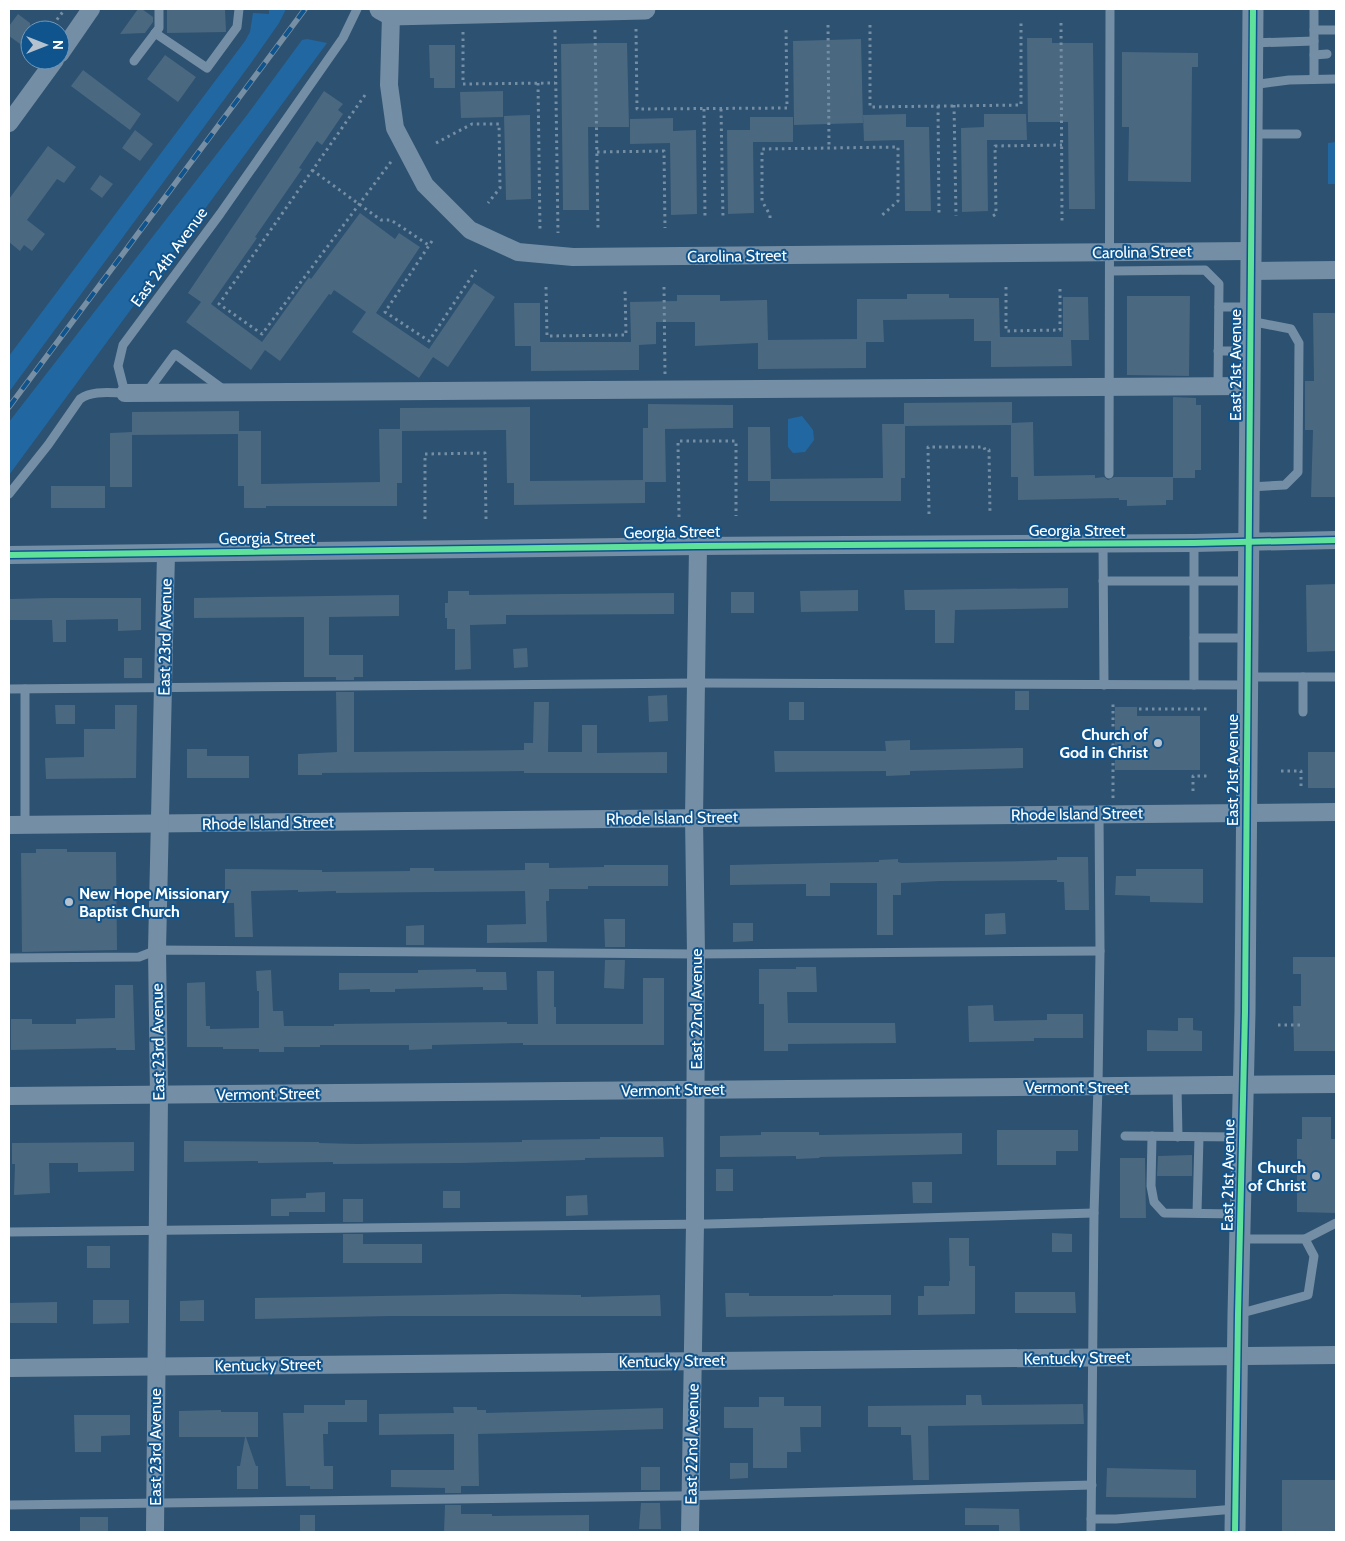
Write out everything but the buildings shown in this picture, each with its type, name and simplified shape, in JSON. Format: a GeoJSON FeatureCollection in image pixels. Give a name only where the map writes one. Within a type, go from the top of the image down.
{"type":"FeatureCollection","features":[{"type":"Feature","properties":{"kind":"street"},"geometry":{"type":"LineString","coordinates":[[70,39],[91,9]]}},
{"type":"Feature","properties":{"kind":"street"},"geometry":{"type":"LineString","coordinates":[[386,12],[645,9]]}},
{"type":"Feature","properties":{"kind":"street","name":"East 21st Avenue"},"geometry":{"type":"LineString","coordinates":[[1235,1532],[1237,1356],[1244,1084],[1252,9]]}},
{"type":"Feature","properties":{"kind":"street","name":"Carolina Street"},"geometry":{"type":"LineString","coordinates":[[386,12],[389,85],[395,128],[425,185],[470,230],[518,252],[573,257],[1196,252],[1250,261],[1336,270]]}},
{"type":"Feature","properties":{"kind":"street"},"geometry":{"type":"LineString","coordinates":[[9,123],[48,70]]}},
{"type":"Feature","properties":{"kind":"street"},"geometry":{"type":"LineString","coordinates":[[125,392],[1249,386]]}},
{"type":"Feature","properties":{"kind":"street","name":"Georgia Street"},"geometry":{"type":"LineString","coordinates":[[9,555],[1336,540]]}},
{"type":"Feature","properties":{"kind":"street","name":"East 22nd Avenue"},"geometry":{"type":"LineString","coordinates":[[690,1532],[695,1224],[696,954],[694,818],[698,546]]}},
{"type":"Feature","properties":{"kind":"street","name":"East 23rd Avenue"},"geometry":{"type":"LineString","coordinates":[[154,1532],[159,1095],[157,950],[166,553]]}},
{"type":"Feature","properties":{"kind":"street","name":"Rhode Island Street"},"geometry":{"type":"LineString","coordinates":[[17,825],[1336,812]]}},
{"type":"Feature","properties":{"kind":"street","name":"Vermont Street"},"geometry":{"type":"LineString","coordinates":[[9,1096],[1336,1084]]}},
{"type":"Feature","properties":{"kind":"street","name":"Kentucky Street"},"geometry":{"type":"LineString","coordinates":[[9,1368],[1336,1355]]}},
{"type":"Feature","properties":{"kind":"lane"},"geometry":{"type":"LineString","coordinates":[[134,61],[159,28],[159,9]]}},
{"type":"Feature","properties":{"kind":"lane"},"geometry":{"type":"LineString","coordinates":[[155,33],[207,68],[237,27],[239,9]]}},
{"type":"Feature","properties":{"kind":"lane","name":"East 24th Avenue"},"geometry":{"type":"LineString","coordinates":[[125,392],[118,366],[123,345],[220,214],[332,54],[343,38],[357,9]]}},
{"type":"Feature","properties":{"kind":"lane"},"geometry":{"type":"LineString","coordinates":[[1109,474],[1110,9]]}},
{"type":"Feature","properties":{"kind":"lane"},"geometry":{"type":"LineString","coordinates":[[1314,9],[1314,79]]}},
{"type":"Feature","properties":{"kind":"lane"},"geometry":{"type":"LineString","coordinates":[[1314,30],[1336,30]]}},
{"type":"Feature","properties":{"kind":"lane"},"geometry":{"type":"LineString","coordinates":[[1252,42],[1314,41]]}},
{"type":"Feature","properties":{"kind":"lane"},"geometry":{"type":"LineString","coordinates":[[1314,55],[1327,54]]}},
{"type":"Feature","properties":{"kind":"lane"},"geometry":{"type":"LineString","coordinates":[[1251,86],[1289,80],[1336,78]]}},
{"type":"Feature","properties":{"kind":"lane"},"geometry":{"type":"LineString","coordinates":[[1251,134],[1297,134]]}},
{"type":"Feature","properties":{"kind":"lane"},"geometry":{"type":"LineString","coordinates":[[1154,252],[1154,271]]}},
{"type":"Feature","properties":{"kind":"lane"},"geometry":{"type":"LineString","coordinates":[[1196,252],[1196,270]]}},
{"type":"Feature","properties":{"kind":"lane"},"geometry":{"type":"LineString","coordinates":[[1110,271],[1205,270],[1219,284],[1218,386]]}},
{"type":"Feature","properties":{"kind":"lane"},"geometry":{"type":"LineString","coordinates":[[1219,307],[1250,314],[1291,329],[1299,343],[1298,472],[1285,485],[1248,487]]}},
{"type":"Feature","properties":{"kind":"lane"},"geometry":{"type":"LineString","coordinates":[[1218,351],[1249,351]]}},
{"type":"Feature","properties":{"kind":"lane"},"geometry":{"type":"LineString","coordinates":[[147,392],[175,354],[226,391]]}},
{"type":"Feature","properties":{"kind":"lane"},"geometry":{"type":"LineString","coordinates":[[9,494],[80,399],[86,395],[96,393],[125,392]]}},
{"type":"Feature","properties":{"kind":"lane"},"geometry":{"type":"LineString","coordinates":[[1194,543],[1194,685]]}},
{"type":"Feature","properties":{"kind":"lane"},"geometry":{"type":"LineString","coordinates":[[1102,544],[1104,685]]}},
{"type":"Feature","properties":{"kind":"lane"},"geometry":{"type":"LineString","coordinates":[[1103,581],[1248,581]]}},
{"type":"Feature","properties":{"kind":"lane"},"geometry":{"type":"LineString","coordinates":[[1194,638],[1247,638]]}},
{"type":"Feature","properties":{"kind":"lane"},"geometry":{"type":"LineString","coordinates":[[1303,677],[1303,712]]}},
{"type":"Feature","properties":{"kind":"lane"},"geometry":{"type":"LineString","coordinates":[[9,689],[697,684],[1194,685],[1303,677],[1336,677]]}},
{"type":"Feature","properties":{"kind":"lane"},"geometry":{"type":"LineString","coordinates":[[17,825],[25,689]]}},
{"type":"Feature","properties":{"kind":"lane"},"geometry":{"type":"LineString","coordinates":[[1091,1532],[1094,1213],[1100,951],[1106,814]]}},
{"type":"Feature","properties":{"kind":"lane"},"geometry":{"type":"LineString","coordinates":[[9,958],[139,957],[157,950],[696,954],[1100,951]]}},
{"type":"Feature","properties":{"kind":"lane"},"geometry":{"type":"LineString","coordinates":[[1177,1086],[1178,1136]]}},
{"type":"Feature","properties":{"kind":"lane"},"geometry":{"type":"LineString","coordinates":[[1125,1136],[1242,1137]]}},
{"type":"Feature","properties":{"kind":"lane"},"geometry":{"type":"LineString","coordinates":[[1152,1136],[1151,1186],[1154,1202],[1164,1213],[1241,1214]]}},
{"type":"Feature","properties":{"kind":"lane"},"geometry":{"type":"LineString","coordinates":[[1197,1213],[1199,1136]]}},
{"type":"Feature","properties":{"kind":"lane"},"geometry":{"type":"LineString","coordinates":[[9,1232],[695,1224],[1094,1213]]}},
{"type":"Feature","properties":{"kind":"lane"},"geometry":{"type":"LineString","coordinates":[[1240,1239],[1305,1239],[1336,1223]]}},
{"type":"Feature","properties":{"kind":"lane"},"geometry":{"type":"LineString","coordinates":[[1238,1314],[1308,1296],[1314,1256],[1305,1239]]}},
{"type":"Feature","properties":{"kind":"lane"},"geometry":{"type":"LineString","coordinates":[[9,1505],[691,1495],[1092,1485]]}},
{"type":"Feature","properties":{"kind":"lane"},"geometry":{"type":"LineString","coordinates":[[1091,1520],[1236,1509]]}},
{"type":"Feature","properties":{"kind":"path"},"geometry":{"type":"LineString","coordinates":[[57,20],[65,9]]}},
{"type":"Feature","properties":{"kind":"path"},"geometry":{"type":"LineString","coordinates":[[870,25],[870,106],[938,106],[1021,104],[1021,23]]}},
{"type":"Feature","properties":{"kind":"path"},"geometry":{"type":"LineString","coordinates":[[1061,23],[1062,222]]}},
{"type":"Feature","properties":{"kind":"path"},"geometry":{"type":"LineString","coordinates":[[828,25],[830,148]]}},
{"type":"Feature","properties":{"kind":"path"},"geometry":{"type":"LineString","coordinates":[[636,28],[637,109],[721,109],[787,108],[786,26]]}},
{"type":"Feature","properties":{"kind":"path"},"geometry":{"type":"LineString","coordinates":[[595,28],[598,229]]}},
{"type":"Feature","properties":{"kind":"path"},"geometry":{"type":"LineString","coordinates":[[555,29],[558,233]]}},
{"type":"Feature","properties":{"kind":"path"},"geometry":{"type":"LineString","coordinates":[[463,31],[463,84],[556,83]]}},
{"type":"Feature","properties":{"kind":"path"},"geometry":{"type":"LineString","coordinates":[[538,84],[540,230]]}},
{"type":"Feature","properties":{"kind":"path"},"geometry":{"type":"LineString","coordinates":[[365,95],[219,304],[262,334],[394,158]]}},
{"type":"Feature","properties":{"kind":"path"},"geometry":{"type":"LineString","coordinates":[[954,105],[956,216]]}},
{"type":"Feature","properties":{"kind":"path"},"geometry":{"type":"LineString","coordinates":[[938,106],[939,216]]}},
{"type":"Feature","properties":{"kind":"path"},"geometry":{"type":"LineString","coordinates":[[704,109],[705,219]]}},
{"type":"Feature","properties":{"kind":"path"},"geometry":{"type":"LineString","coordinates":[[721,109],[723,219]]}},
{"type":"Feature","properties":{"kind":"path"},"geometry":{"type":"LineString","coordinates":[[436,143],[472,124],[499,124],[500,188],[488,203]]}},
{"type":"Feature","properties":{"kind":"path"},"geometry":{"type":"LineString","coordinates":[[993,216],[996,214],[995,146],[1062,145]]}},
{"type":"Feature","properties":{"kind":"path"},"geometry":{"type":"LineString","coordinates":[[770,218],[762,201],[762,149],[898,147],[898,201],[880,217]]}},
{"type":"Feature","properties":{"kind":"path"},"geometry":{"type":"LineString","coordinates":[[597,152],[664,151],[665,228]]}},
{"type":"Feature","properties":{"kind":"path"},"geometry":{"type":"LineString","coordinates":[[312,170],[381,220],[391,220],[430,246]]}},
{"type":"Feature","properties":{"kind":"path"},"geometry":{"type":"LineString","coordinates":[[432,241],[385,312],[429,341],[476,270]]}},
{"type":"Feature","properties":{"kind":"path"},"geometry":{"type":"LineString","coordinates":[[1006,287],[1006,331],[1060,330],[1060,286]]}},
{"type":"Feature","properties":{"kind":"path"},"geometry":{"type":"LineString","coordinates":[[546,287],[547,336],[626,335],[625,288]]}},
{"type":"Feature","properties":{"kind":"path"},"geometry":{"type":"LineString","coordinates":[[664,287],[665,390]]}},
{"type":"Feature","properties":{"kind":"path"},"geometry":{"type":"LineString","coordinates":[[679,517],[678,441],[736,441],[736,516]]}},
{"type":"Feature","properties":{"kind":"path"},"geometry":{"type":"LineString","coordinates":[[928,514],[928,447],[984,446],[984,450],[989,450],[990,514]]}},
{"type":"Feature","properties":{"kind":"path"},"geometry":{"type":"LineString","coordinates":[[425,519],[424,454],[485,453],[486,519]]}},
{"type":"Feature","properties":{"kind":"path"},"geometry":{"type":"LineString","coordinates":[[1106,814],[1113,702]]}},
{"type":"Feature","properties":{"kind":"path"},"geometry":{"type":"LineString","coordinates":[[1139,709],[1208,709]]}},
{"type":"Feature","properties":{"kind":"path"},"geometry":{"type":"LineString","coordinates":[[1281,771],[1301,770],[1301,790]]}},
{"type":"Feature","properties":{"kind":"path"},"geometry":{"type":"LineString","coordinates":[[1192,791],[1192,776],[1208,776]]}},
{"type":"Feature","properties":{"kind":"path"},"geometry":{"type":"LineString","coordinates":[[1278,1025],[1301,1025]]}},
{"type":"Feature","properties":{"kind":"shaded area"},"geometry":{"type":"Polygon","coordinates":[[[269,9],[286,9],[279,23],[251,63],[9,392],[9,356],[245,41],[250,32],[253,13],[269,14],[269,9]]]}},
{"type":"Feature","properties":{"kind":"shaded area"},"geometry":{"type":"Polygon","coordinates":[[[307,39],[327,43],[9,475],[9,422],[247,115],[302,40],[307,39]]]}},
{"type":"Feature","properties":{"kind":"shaded area"},"geometry":{"type":"Polygon","coordinates":[[[1336,142],[1336,184],[1328,184],[1328,143],[1336,142]]]}},
{"type":"Feature","properties":{"kind":"shaded area"},"geometry":{"type":"Polygon","coordinates":[[[802,416],[813,430],[814,440],[805,452],[793,453],[788,447],[788,419],[802,416]]]}},
{"type":"Feature","properties":{"kind":"railway"},"geometry":{"type":"LineString","coordinates":[[9,407],[305,9]]}},
{"type":"Feature","properties":{"kind":"cycle path"},"geometry":{"type":"LineString","coordinates":[[1235,1532],[1245,1012],[1253,9]]}},
{"type":"Feature","properties":{"kind":"cycle path"},"geometry":{"type":"LineString","coordinates":[[9,555],[1336,540]]}},
{"type":"Feature","properties":{"kind":"place","name":"Church of God in Christ"},"geometry":{"type":"Point","coordinates":[1158,743]}},
{"type":"Feature","properties":{"kind":"place","name":"New Hope Missionary Baptist Church"},"geometry":{"type":"Point","coordinates":[69,902]}},
{"type":"Feature","properties":{"kind":"place","name":"Church of Christ"},"geometry":{"type":"Point","coordinates":[1316,1176]}}]}
